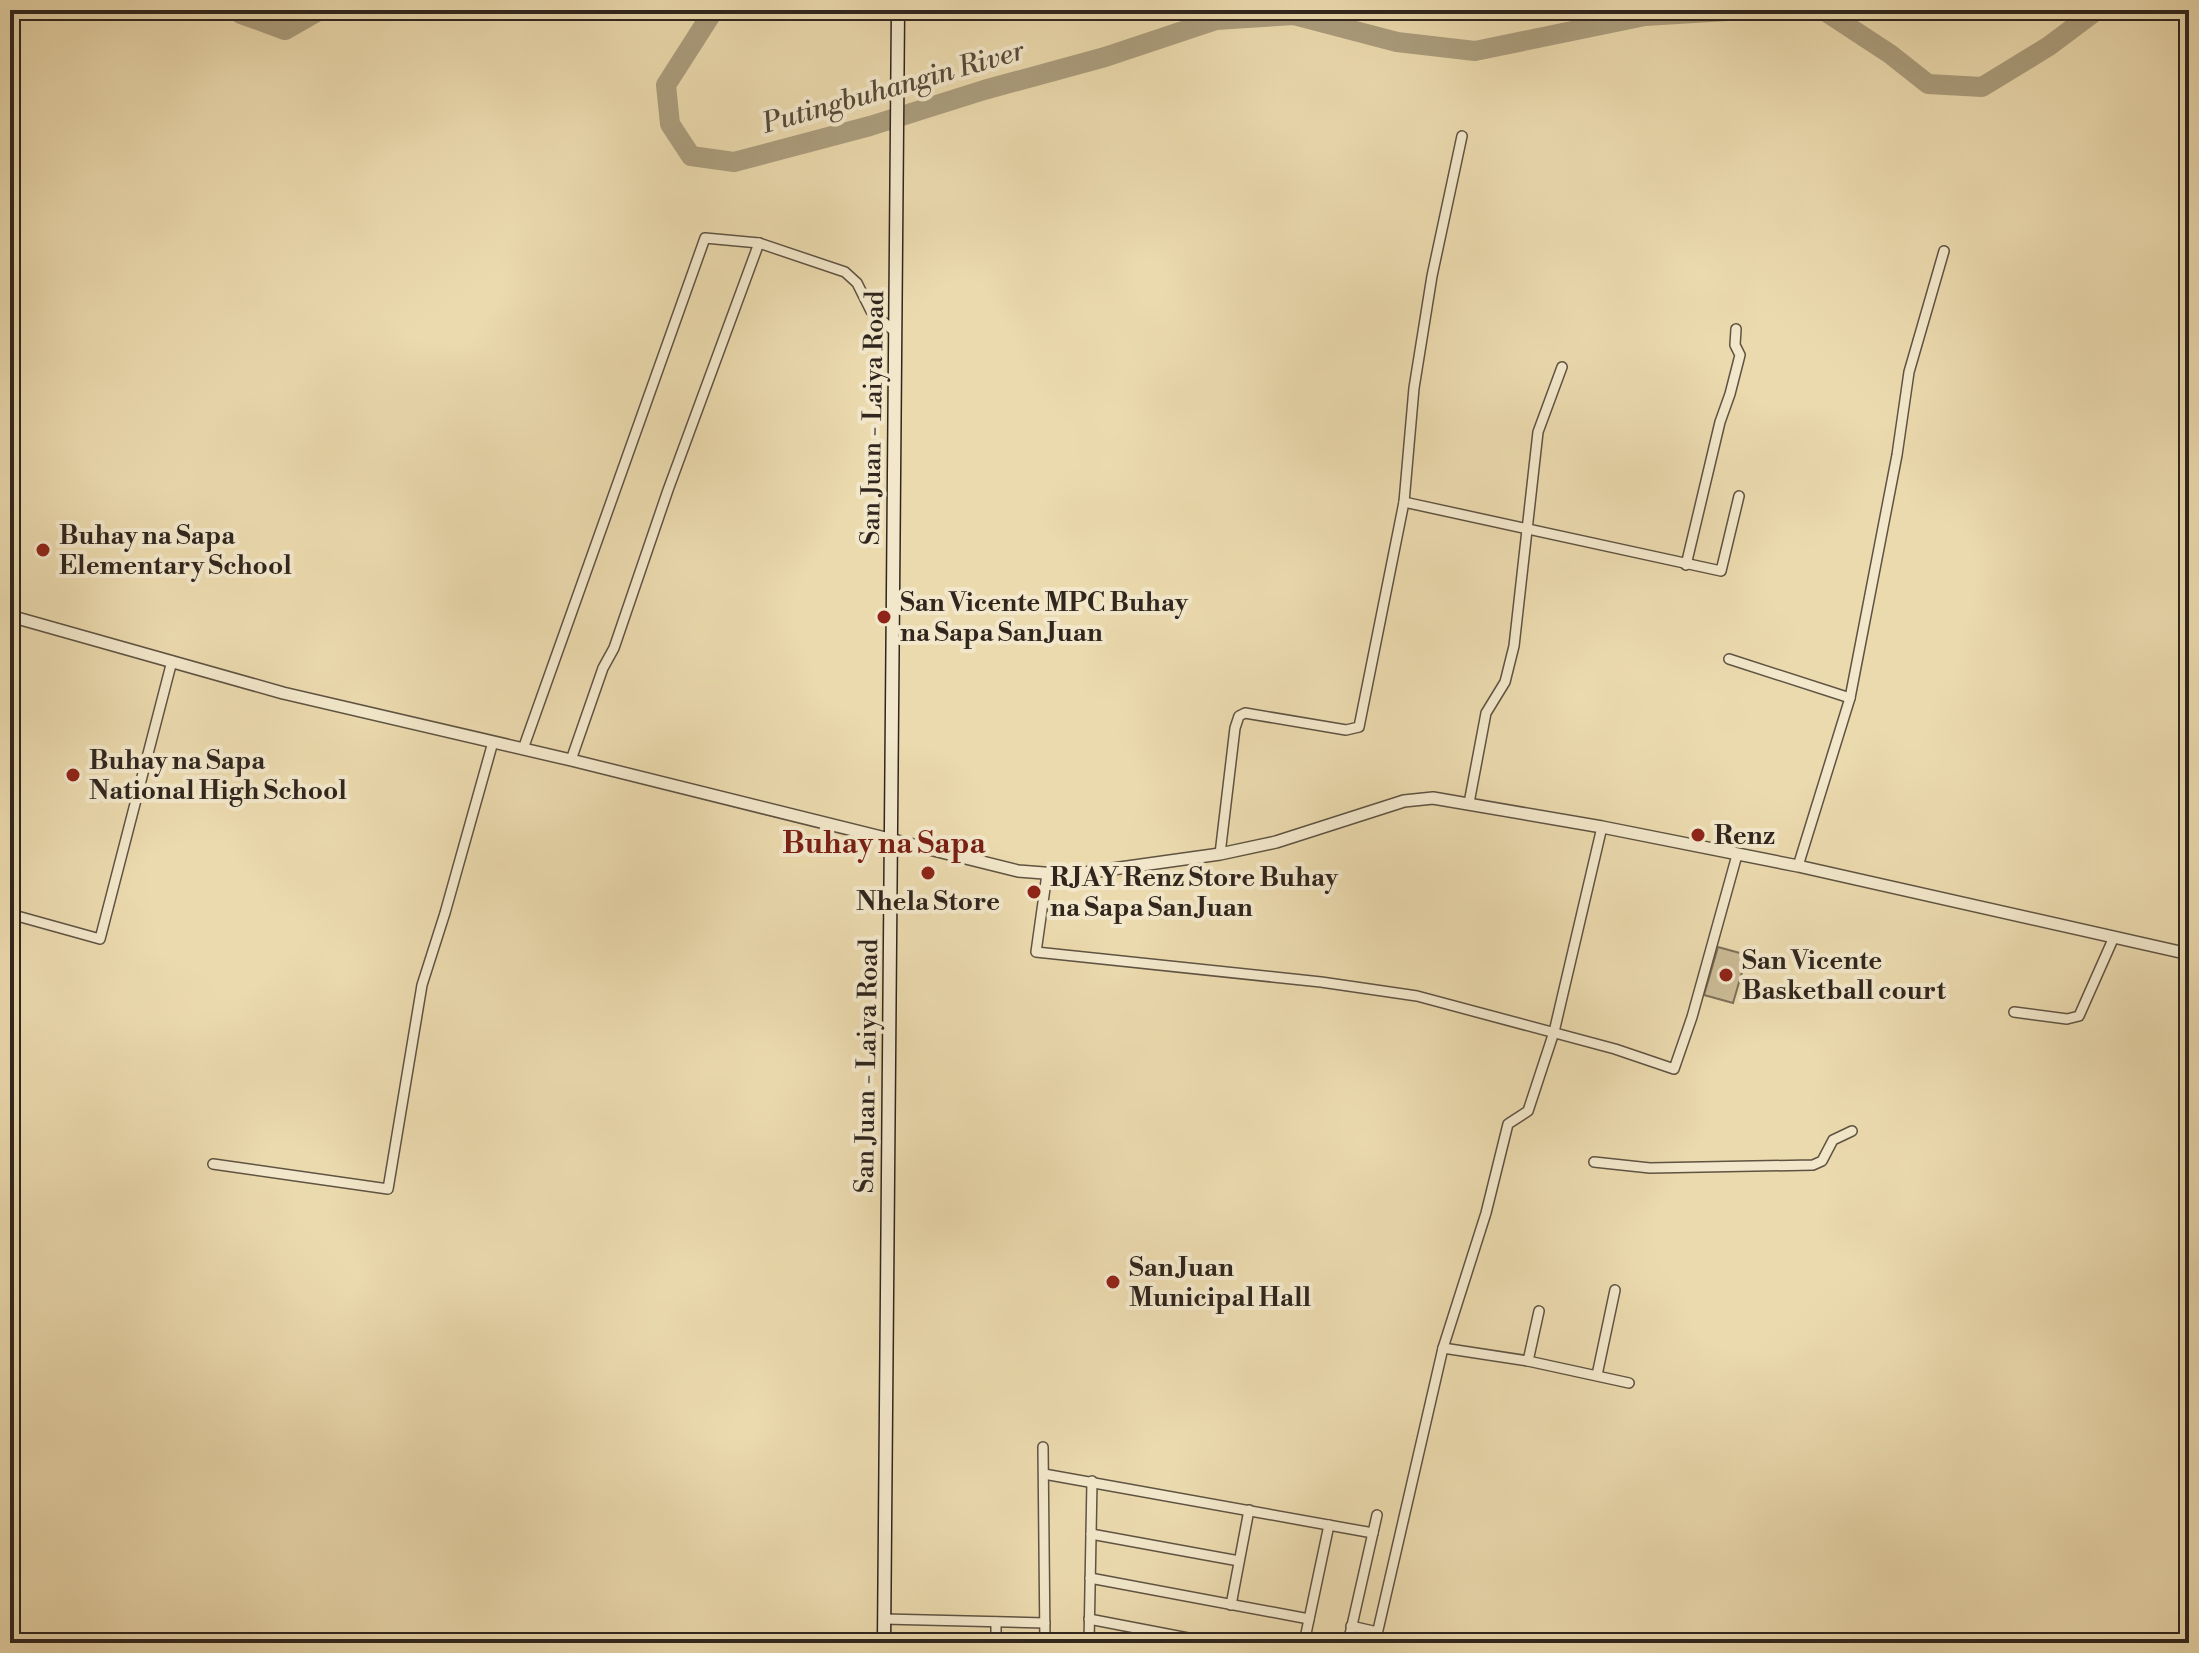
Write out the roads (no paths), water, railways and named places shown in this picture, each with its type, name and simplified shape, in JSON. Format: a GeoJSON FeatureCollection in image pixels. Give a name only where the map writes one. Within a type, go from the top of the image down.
{"type":"FeatureCollection","features":[{"type":"Feature","properties":{"kind":"main road","name":"San Juan - Laiya Road"},"geometry":{"type":"LineString","coordinates":[[884,1643],[898,10]]}},
{"type":"Feature","properties":{"kind":"street"},"geometry":{"type":"LineString","coordinates":[[1220,854],[1239,716],[1245,713],[1346,730],[1359,727],[1404,502],[1414,388],[1432,276],[1462,136]]}},
{"type":"Feature","properties":{"kind":"street"},"geometry":{"type":"LineString","coordinates":[[523,749],[705,238],[759,243],[845,272],[857,283],[871,311],[895,332]]}},
{"type":"Feature","properties":{"kind":"street"},"geometry":{"type":"LineString","coordinates":[[571,760],[759,243]]}},
{"type":"Feature","properties":{"kind":"street"},"geometry":{"type":"LineString","coordinates":[[1798,866],[1850,698],[1897,455],[1909,372],[1944,251]]}},
{"type":"Feature","properties":{"kind":"street"},"geometry":{"type":"LineString","coordinates":[[1686,565],[1720,422],[1740,355],[1735,345],[1736,329]]}},
{"type":"Feature","properties":{"kind":"street"},"geometry":{"type":"LineString","coordinates":[[1469,803],[1486,713],[1505,682],[1514,646],[1538,432],[1562,367]]}},
{"type":"Feature","properties":{"kind":"street"},"geometry":{"type":"LineString","coordinates":[[1404,502],[1721,571],[1739,496]]}},
{"type":"Feature","properties":{"kind":"street"},"geometry":{"type":"LineString","coordinates":[[10,616],[283,693],[571,760],[1018,871],[1047,874],[1095,872],[1220,854],[1276,842],[1404,801],[1433,798],[1602,827],[1798,866],[2189,954]]}},
{"type":"Feature","properties":{"kind":"street"},"geometry":{"type":"LineString","coordinates":[[1729,659],[1850,698]]}},
{"type":"Feature","properties":{"kind":"street"},"geometry":{"type":"LineString","coordinates":[[10,914],[100,939],[172,661]]}},
{"type":"Feature","properties":{"kind":"street"},"geometry":{"type":"LineString","coordinates":[[213,1164],[388,1189],[422,985],[493,742]]}},
{"type":"Feature","properties":{"kind":"street"},"geometry":{"type":"LineString","coordinates":[[1375,1643],[1443,1348],[1486,1213],[1508,1124],[1528,1111],[1554,1032],[1602,827]]}},
{"type":"Feature","properties":{"kind":"street"},"geometry":{"type":"LineString","coordinates":[[1047,874],[1036,952],[1321,982],[1417,996],[1615,1049],[1674,1069],[1692,1017],[1737,855]]}},
{"type":"Feature","properties":{"kind":"street"},"geometry":{"type":"LineString","coordinates":[[2014,1012],[2067,1019],[2079,1016],[2114,937]]}},
{"type":"Feature","properties":{"kind":"street"},"geometry":{"type":"LineString","coordinates":[[1594,1162],[1650,1168],[1813,1165],[1822,1161],[1833,1140],[1852,1131]]}},
{"type":"Feature","properties":{"kind":"street"},"geometry":{"type":"LineString","coordinates":[[1597,1375],[1615,1290]]}},
{"type":"Feature","properties":{"kind":"street"},"geometry":{"type":"LineString","coordinates":[[1528,1361],[1539,1311]]}},
{"type":"Feature","properties":{"kind":"street"},"geometry":{"type":"LineString","coordinates":[[1443,1348],[1528,1361],[1629,1383]]}},
{"type":"Feature","properties":{"kind":"street"},"geometry":{"type":"LineString","coordinates":[[1043,1447],[1045,1643]]}},
{"type":"Feature","properties":{"kind":"street"},"geometry":{"type":"LineString","coordinates":[[1044,1474],[1373,1533]]}},
{"type":"Feature","properties":{"kind":"street"},"geometry":{"type":"LineString","coordinates":[[1089,1643],[1092,1481]]}},
{"type":"Feature","properties":{"kind":"street"},"geometry":{"type":"LineString","coordinates":[[1231,1605],[1249,1510]]}},
{"type":"Feature","properties":{"kind":"street"},"geometry":{"type":"LineString","coordinates":[[1348,1643],[1377,1515]]}},
{"type":"Feature","properties":{"kind":"street"},"geometry":{"type":"LineString","coordinates":[[1304,1643],[1329,1525]]}},
{"type":"Feature","properties":{"kind":"street"},"geometry":{"type":"LineString","coordinates":[[1091,1534],[1239,1561]]}},
{"type":"Feature","properties":{"kind":"street"},"geometry":{"type":"LineString","coordinates":[[1090,1578],[1309,1619]]}},
{"type":"Feature","properties":{"kind":"street"},"geometry":{"type":"LineString","coordinates":[[884,1619],[1045,1623]]}},
{"type":"Feature","properties":{"kind":"street"},"geometry":{"type":"LineString","coordinates":[[1089,1619],[1214,1643]]}},
{"type":"Feature","properties":{"kind":"street"},"geometry":{"type":"LineString","coordinates":[[996,1622],[996,1643]]}},
{"type":"Feature","properties":{"kind":"street"},"geometry":{"type":"LineString","coordinates":[[1351,1626],[1373,1631]]}},
{"type":"Feature","properties":{"kind":"waterway","name":"Putingbuhangin River"},"geometry":{"type":"LineString","coordinates":[[239,10],[241,14],[285,30],[320,10]]}},
{"type":"Feature","properties":{"kind":"waterway","name":"Putingbuhangin River"},"geometry":{"type":"LineString","coordinates":[[714,10],[666,85],[670,124],[691,156],[734,162],[1105,57],[1216,20],[1294,15],[1397,42],[1475,51],[1645,16],[1744,10]]}},
{"type":"Feature","properties":{"kind":"waterway","name":"Putingbuhangin River"},"geometry":{"type":"LineString","coordinates":[[1823,10],[1890,54],[1928,84],[1982,87],[2049,46],[2097,10]]}},
{"type":"Feature","properties":{"kind":"place","name":"Buhay na Sapa Elementary School"},"geometry":{"type":"Point","coordinates":[43,550]}},
{"type":"Feature","properties":{"kind":"place","name":"San Vicente MPC Buhay na Sapa San Juan"},"geometry":{"type":"Point","coordinates":[884,617]}},
{"type":"Feature","properties":{"kind":"place","name":"Buhay na Sapa National High School"},"geometry":{"type":"Point","coordinates":[73,775]}},
{"type":"Feature","properties":{"kind":"place","name":"Renz"},"geometry":{"type":"Point","coordinates":[1698,835]}},
{"type":"Feature","properties":{"kind":"place","name":"Nhela Store"},"geometry":{"type":"Point","coordinates":[928,873]}},
{"type":"Feature","properties":{"kind":"place","name":"RJAY Renz Store Buhay na Sapa San Juan"},"geometry":{"type":"Point","coordinates":[1034,892]}},
{"type":"Feature","properties":{"kind":"place","name":"San Vicente Basketball court"},"geometry":{"type":"Point","coordinates":[1726,975]}},
{"type":"Feature","properties":{"kind":"place","name":"San Juan Municipal Hall"},"geometry":{"type":"Point","coordinates":[1113,1282]}},
{"type":"Feature","properties":{"kind":"district","name":"Buhay na Sapa"},"geometry":{"type":"Point","coordinates":[884,843]}}]}
